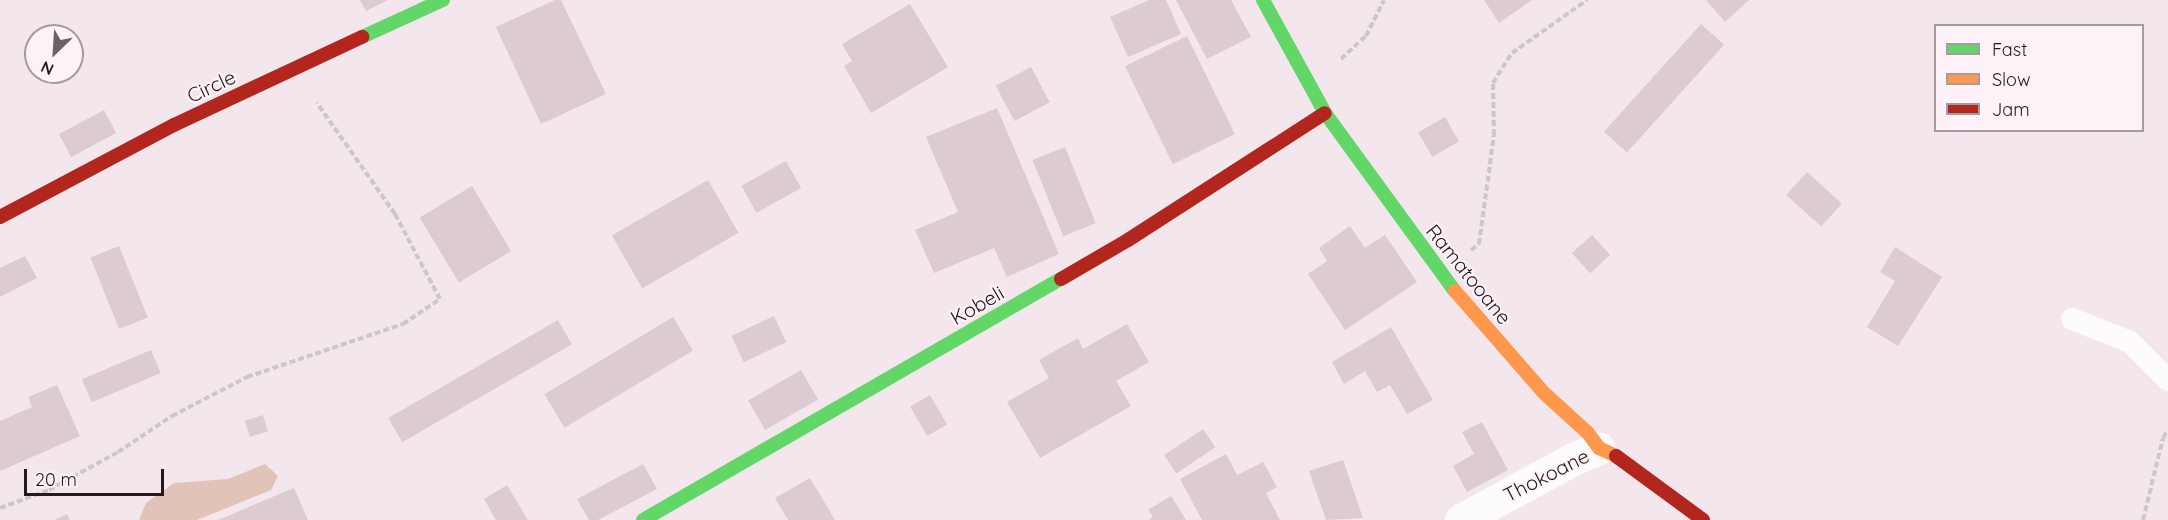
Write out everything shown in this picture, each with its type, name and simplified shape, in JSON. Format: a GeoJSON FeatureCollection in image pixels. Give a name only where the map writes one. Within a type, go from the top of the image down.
{"type":"FeatureCollection","features":[{"type":"Feature","properties":{"kind":"street","name":"Circle"},"geometry":{"type":"LineString","coordinates":[[0,217],[174,125],[443,0]]}},
{"type":"Feature","properties":{"kind":"street","name":"Ramatooane"},"geometry":{"type":"LineString","coordinates":[[1263,0],[1325,113],[1440,275],[1544,393],[1588,432],[1599,448],[1622,459],[1703,520]]}},
{"type":"Feature","properties":{"kind":"street","name":"Kobeli"},"geometry":{"type":"LineString","coordinates":[[643,520],[1128,240],[1325,113]]}},
{"type":"Feature","properties":{"kind":"street","name":"Thokoane"},"geometry":{"type":"LineString","coordinates":[[1461,520],[1571,460],[1599,448]]}},
{"type":"Feature","properties":{"kind":"lane"},"geometry":{"type":"LineString","coordinates":[[2072,319],[2130,342],[2168,380]]}},
{"type":"Feature","properties":{"kind":"path"},"geometry":{"type":"LineString","coordinates":[[1310,86],[1366,36],[1384,0]]}},
{"type":"Feature","properties":{"kind":"path"},"geometry":{"type":"LineString","coordinates":[[1440,275],[1479,244],[1494,135],[1493,83],[1512,53],[1587,0]]}},
{"type":"Feature","properties":{"kind":"path"},"geometry":{"type":"LineString","coordinates":[[0,508],[49,490],[118,452],[172,416],[247,377],[403,324],[440,299],[395,214],[293,69]]}},
{"type":"Feature","properties":{"kind":"path"},"geometry":{"type":"LineString","coordinates":[[2143,520],[2163,438],[2168,430]]}},
{"type":"Feature","properties":{"kind":"shaded area"},"geometry":{"type":"Polygon","coordinates":[[[265,464],[278,476],[271,490],[197,520],[139,520],[146,503],[174,483],[228,479],[265,464]]]}},
{"type":"Feature","properties":{"kind":"building"},"geometry":{"type":"Polygon","coordinates":[[[360,0],[388,0],[366,11],[360,0]]]}},
{"type":"Feature","properties":{"kind":"building"},"geometry":{"type":"Polygon","coordinates":[[[555,0],[561,0],[606,94],[541,124],[496,27],[555,0]]]}},
{"type":"Feature","properties":{"kind":"building"},"geometry":{"type":"Polygon","coordinates":[[[1149,0],[1166,0],[1181,34],[1128,57],[1110,17],[1149,0]]]}},
{"type":"Feature","properties":{"kind":"building"},"geometry":{"type":"Polygon","coordinates":[[[1176,0],[1231,0],[1251,37],[1207,59],[1176,0]]]}},
{"type":"Feature","properties":{"kind":"building"},"geometry":{"type":"Polygon","coordinates":[[[1484,0],[1532,0],[1499,23],[1484,0]]]}},
{"type":"Feature","properties":{"kind":"building"},"geometry":{"type":"Polygon","coordinates":[[[1706,0],[1749,0],[1725,22],[1706,0]]]}},
{"type":"Feature","properties":{"kind":"building"},"geometry":{"type":"Polygon","coordinates":[[[910,4],[948,67],[871,113],[844,66],[852,61],[842,44],[910,4]]]}},
{"type":"Feature","properties":{"kind":"building"},"geometry":{"type":"Polygon","coordinates":[[[1701,24],[1724,45],[1627,152],[1604,132],[1701,24]]]}},
{"type":"Feature","properties":{"kind":"building"},"geometry":{"type":"Polygon","coordinates":[[[1187,36],[1235,134],[1173,164],[1125,66],[1187,36]]]}},
{"type":"Feature","properties":{"kind":"building"},"geometry":{"type":"Polygon","coordinates":[[[1031,67],[1050,102],[1014,121],[996,86],[1031,67]]]}},
{"type":"Feature","properties":{"kind":"building"},"geometry":{"type":"Polygon","coordinates":[[[997,108],[1059,254],[1007,277],[994,248],[934,273],[915,230],[958,212],[926,137],[997,108]]]}},
{"type":"Feature","properties":{"kind":"building"},"geometry":{"type":"Polygon","coordinates":[[[104,110],[116,133],[71,157],[59,134],[104,110]]]}},
{"type":"Feature","properties":{"kind":"building"},"geometry":{"type":"Polygon","coordinates":[[[1445,117],[1459,141],[1432,157],[1418,132],[1445,117]]]}},
{"type":"Feature","properties":{"kind":"building"},"geometry":{"type":"Polygon","coordinates":[[[1065,147],[1096,223],[1063,236],[1033,160],[1065,147]]]}},
{"type":"Feature","properties":{"kind":"building"},"geometry":{"type":"Polygon","coordinates":[[[786,161],[801,188],[756,213],[741,186],[786,161]]]}},
{"type":"Feature","properties":{"kind":"building"},"geometry":{"type":"Polygon","coordinates":[[[1807,172],[1842,203],[1821,226],[1786,195],[1807,172]]]}},
{"type":"Feature","properties":{"kind":"building"},"geometry":{"type":"Polygon","coordinates":[[[708,180],[738,233],[642,288],[612,236],[708,180]]]}},
{"type":"Feature","properties":{"kind":"building"},"geometry":{"type":"Polygon","coordinates":[[[472,186],[511,251],[459,283],[420,217],[472,186]]]}},
{"type":"Feature","properties":{"kind":"building"},"geometry":{"type":"Polygon","coordinates":[[[1350,226],[1365,248],[1385,235],[1417,282],[1345,330],[1308,274],[1327,261],[1319,248],[1350,226]]]}},
{"type":"Feature","properties":{"kind":"building"},"geometry":{"type":"Polygon","coordinates":[[[1592,235],[1610,255],[1590,273],[1572,253],[1592,235]]]}},
{"type":"Feature","properties":{"kind":"building"},"geometry":{"type":"Polygon","coordinates":[[[119,246],[148,317],[119,329],[90,258],[119,246]]]}},
{"type":"Feature","properties":{"kind":"building"},"geometry":{"type":"Polygon","coordinates":[[[1895,247],[1942,277],[1898,346],[1867,327],[1895,281],[1880,272],[1895,247]]]}},
{"type":"Feature","properties":{"kind":"building"},"geometry":{"type":"Polygon","coordinates":[[[25,256],[37,278],[0,297],[0,268],[25,256]]]}},
{"type":"Feature","properties":{"kind":"building"},"geometry":{"type":"Polygon","coordinates":[[[774,316],[786,342],[744,362],[731,336],[774,316]]]}},
{"type":"Feature","properties":{"kind":"building"},"geometry":{"type":"Polygon","coordinates":[[[673,317],[693,350],[565,428],[544,394],[673,317]]]}},
{"type":"Feature","properties":{"kind":"building"},"geometry":{"type":"Polygon","coordinates":[[[558,320],[572,344],[402,442],[388,418],[558,320]]]}},
{"type":"Feature","properties":{"kind":"building"},"geometry":{"type":"Polygon","coordinates":[[[1127,324],[1149,362],[1116,381],[1131,406],[1040,458],[1007,402],[1049,378],[1039,360],[1078,338],[1083,349],[1127,324]]]}},
{"type":"Feature","properties":{"kind":"building"},"geometry":{"type":"Polygon","coordinates":[[[1391,327],[1433,400],[1407,414],[1390,385],[1377,392],[1365,371],[1344,384],[1332,362],[1391,327]]]}},
{"type":"Feature","properties":{"kind":"building"},"geometry":{"type":"Polygon","coordinates":[[[151,350],[161,373],[92,402],[82,379],[151,350]]]}},
{"type":"Feature","properties":{"kind":"building"},"geometry":{"type":"Polygon","coordinates":[[[801,370],[818,399],[765,430],[748,400],[801,370]]]}},
{"type":"Feature","properties":{"kind":"building"},"geometry":{"type":"Polygon","coordinates":[[[57,385],[80,436],[0,471],[0,421],[32,407],[28,397],[57,385]]]}},
{"type":"Feature","properties":{"kind":"building"},"geometry":{"type":"Polygon","coordinates":[[[930,395],[947,424],[927,436],[910,406],[930,395]]]}},
{"type":"Feature","properties":{"kind":"building"},"geometry":{"type":"Polygon","coordinates":[[[263,415],[268,431],[250,437],[245,421],[263,415]]]}},
{"type":"Feature","properties":{"kind":"building"},"geometry":{"type":"Polygon","coordinates":[[[1482,422],[1508,470],[1467,492],[1453,466],[1474,454],[1462,432],[1482,422]]]}},
{"type":"Feature","properties":{"kind":"building"},"geometry":{"type":"Polygon","coordinates":[[[1203,429],[1215,447],[1176,474],[1164,455],[1203,429]]]}},
{"type":"Feature","properties":{"kind":"building"},"geometry":{"type":"Polygon","coordinates":[[[1226,454],[1237,475],[1263,462],[1277,487],[1266,493],[1280,520],[1202,520],[1180,479],[1226,454]]]}},
{"type":"Feature","properties":{"kind":"building"},"geometry":{"type":"Polygon","coordinates":[[[1343,460],[1363,518],[1326,520],[1309,471],[1343,460]]]}},
{"type":"Feature","properties":{"kind":"building"},"geometry":{"type":"Polygon","coordinates":[[[643,464],[657,489],[598,520],[589,520],[577,499],[643,464]]]}},
{"type":"Feature","properties":{"kind":"building"},"geometry":{"type":"Polygon","coordinates":[[[810,478],[835,520],[788,520],[775,498],[810,478]]]}},
{"type":"Feature","properties":{"kind":"building"},"geometry":{"type":"Polygon","coordinates":[[[507,485],[528,520],[496,520],[484,499],[507,485]]]}},
{"type":"Feature","properties":{"kind":"building"},"geometry":{"type":"Polygon","coordinates":[[[294,488],[308,520],[218,520],[294,488]]]}},
{"type":"Feature","properties":{"kind":"building"},"geometry":{"type":"Polygon","coordinates":[[[1171,496],[1186,520],[1148,520],[1153,517],[1148,510],[1171,496]]]}},
{"type":"Feature","properties":{"kind":"building"},"geometry":{"type":"Polygon","coordinates":[[[67,514],[70,520],[54,520],[67,514]]]}},
{"type":"Feature","properties":{"kind":"traffic: fast"},"geometry":{"type":"LineString","coordinates":[[362,37],[443,0]]}},
{"type":"Feature","properties":{"kind":"traffic: fast"},"geometry":{"type":"LineString","coordinates":[[1263,0],[1325,113],[1455,291]]}},
{"type":"Feature","properties":{"kind":"traffic: fast"},"geometry":{"type":"LineString","coordinates":[[643,520],[1061,279]]}},
{"type":"Feature","properties":{"kind":"traffic: slow"},"geometry":{"type":"LineString","coordinates":[[1455,291],[1544,393],[1588,433],[1599,448],[1616,456]]}},
{"type":"Feature","properties":{"kind":"traffic: jam"},"geometry":{"type":"LineString","coordinates":[[0,217],[174,125],[362,37]]}},
{"type":"Feature","properties":{"kind":"traffic: jam"},"geometry":{"type":"LineString","coordinates":[[1061,279],[1128,240],[1325,113]]}},
{"type":"Feature","properties":{"kind":"traffic: jam"},"geometry":{"type":"LineString","coordinates":[[1616,456],[1703,520]]}}]}
